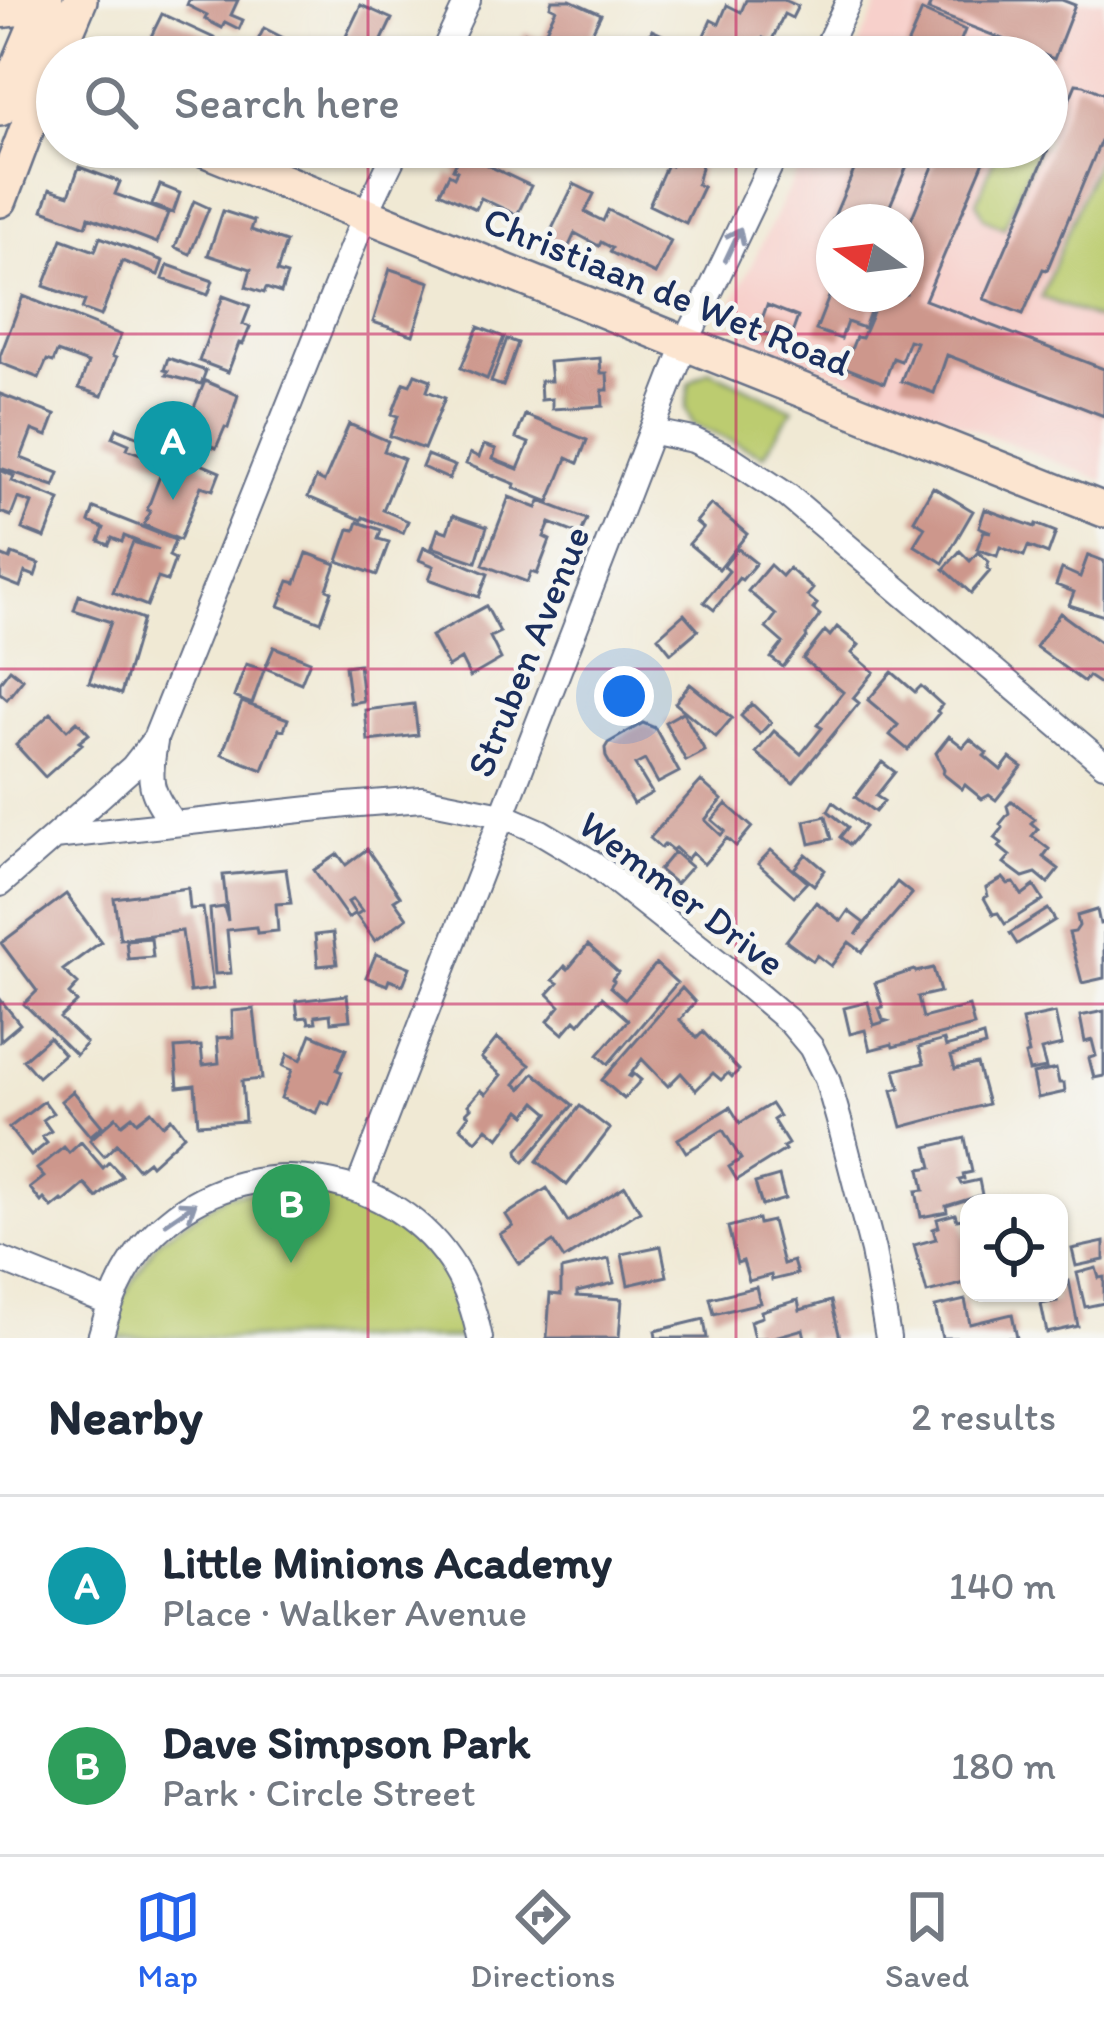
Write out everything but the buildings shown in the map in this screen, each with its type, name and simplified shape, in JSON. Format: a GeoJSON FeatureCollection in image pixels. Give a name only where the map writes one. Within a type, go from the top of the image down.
{"type":"FeatureCollection","features":[{"type":"Feature","properties":{"kind":"main road"},"geometry":{"type":"LineString","coordinates":[[0,11],[43,0]]}},
{"type":"Feature","properties":{"kind":"main road"},"geometry":{"type":"LineString","coordinates":[[0,200],[43,0]]}},
{"type":"Feature","properties":{"kind":"main road"},"geometry":{"type":"LineString","coordinates":[[55,36],[80,0]]}},
{"type":"Feature","properties":{"kind":"main road","name":"Christiaan de Wet Road"},"geometry":{"type":"LineString","coordinates":[[250,168],[1104,510]]}},
{"type":"Feature","properties":{"kind":"street"},"geometry":{"type":"LineString","coordinates":[[451,36],[468,0]]}},
{"type":"Feature","properties":{"kind":"street"},"geometry":{"type":"LineString","coordinates":[[832,36],[849,0]]}},
{"type":"Feature","properties":{"kind":"street"},"geometry":{"type":"LineString","coordinates":[[174,824],[150,787],[155,739],[365,214],[388,168]]}},
{"type":"Feature","properties":{"kind":"street","name":"Struben Avenue"},"geometry":{"type":"LineString","coordinates":[[358,1189],[686,342],[769,168]]}},
{"type":"Feature","properties":{"kind":"street"},"geometry":{"type":"LineString","coordinates":[[654,432],[693,440],[773,485],[1104,764]]}},
{"type":"Feature","properties":{"kind":"street"},"geometry":{"type":"LineString","coordinates":[[0,884],[133,767],[155,739]]}},
{"type":"Feature","properties":{"kind":"street","name":"Wemmer Drive"},"geometry":{"type":"LineString","coordinates":[[54,837],[422,799],[502,815],[542,832],[593,863],[790,1022],[811,1047],[840,1124],[873,1251],[888,1338]]}},
{"type":"Feature","properties":{"kind":"street"},"geometry":{"type":"LineString","coordinates":[[100,1338],[109,1303],[133,1258],[167,1221],[210,1194],[259,1179],[309,1177],[358,1189],[396,1208],[429,1235],[455,1269],[473,1308],[480,1338]]}},
{"type":"Feature","properties":{"kind":"street"},"geometry":{"type":"LineString","coordinates":[[0,1259],[109,1303]]}},
{"type":"Feature","properties":{"kind":"shaded area"},"geometry":{"type":"Polygon","coordinates":[[[881,0],[1104,0],[1104,481],[747,338],[732,304],[799,168],[1068,168],[1068,36],[863,36],[881,0]]]}},
{"type":"Feature","properties":{"kind":"green space"},"geometry":{"type":"Polygon","coordinates":[[[1104,142],[1104,322],[1041,297],[1104,142]]]}},
{"type":"Feature","properties":{"kind":"green space"},"geometry":{"type":"Polygon","coordinates":[[[990,168],[1029,168],[1004,228],[984,218],[977,202],[990,168]]]}},
{"type":"Feature","properties":{"kind":"green space"},"geometry":{"type":"Polygon","coordinates":[[[709,370],[793,409],[764,455],[693,424],[686,408],[689,383],[709,370]]]}},
{"type":"Feature","properties":{"kind":"green space"},"geometry":{"type":"Polygon","coordinates":[[[306,1185],[383,1209],[442,1264],[472,1338],[108,1338],[116,1308],[159,1239],[226,1195],[306,1185]]]}},
{"type":"Feature","properties":{"kind":"place","name":"Little Minions Academy"},"geometry":{"type":"Point","coordinates":[173,500]}},
{"type":"Feature","properties":{"kind":"place","name":"Dave Simpson Park"},"geometry":{"type":"Point","coordinates":[291,1263]}}]}
